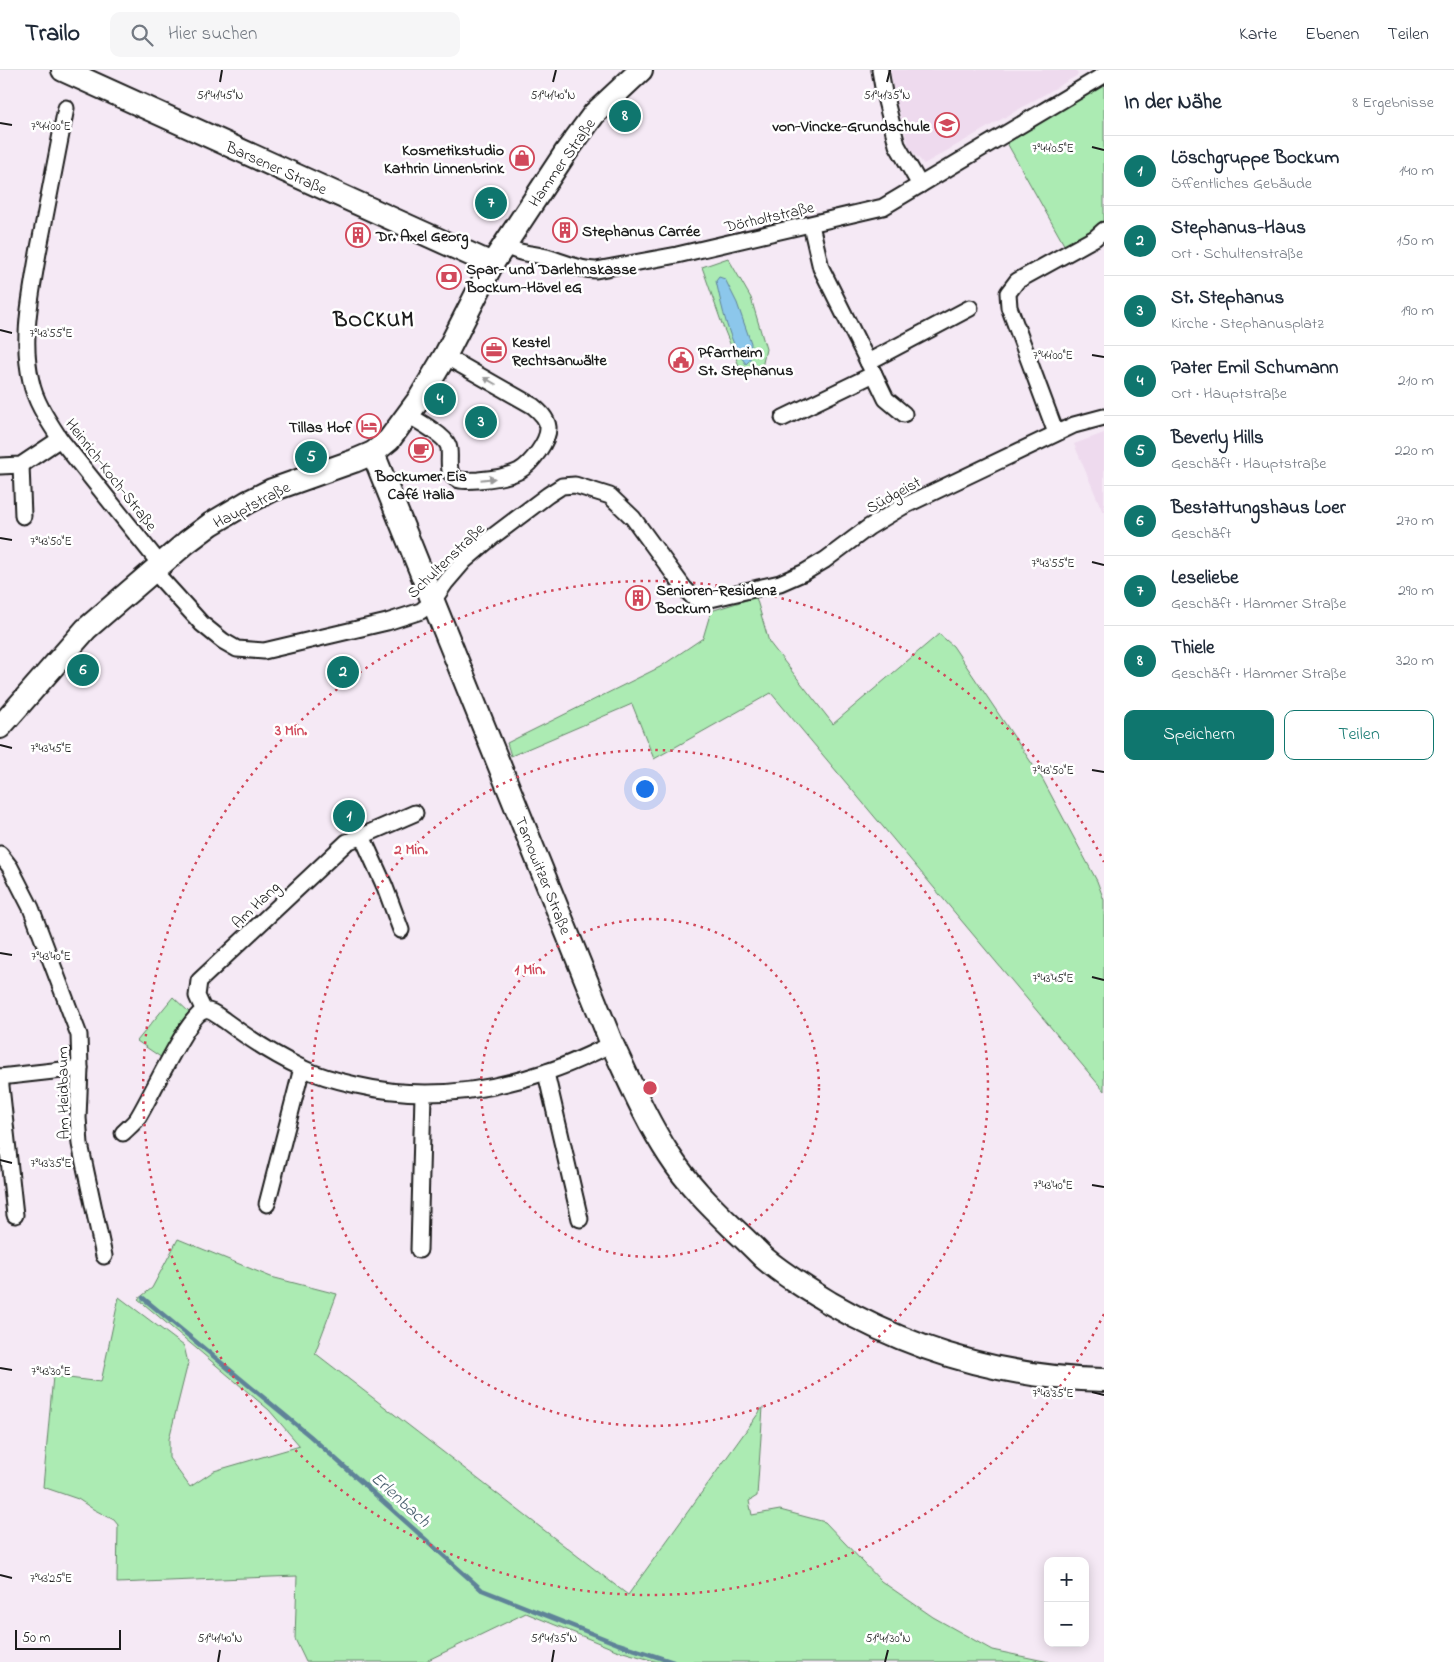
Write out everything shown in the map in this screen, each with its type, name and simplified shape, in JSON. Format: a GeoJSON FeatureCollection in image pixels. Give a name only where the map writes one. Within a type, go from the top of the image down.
{"type":"FeatureCollection","features":[{"type":"Feature","properties":{"kind":"main road","name":"Barsener Straße"},"geometry":{"type":"LineString","coordinates":[[63,70],[499,255]]}},
{"type":"Feature","properties":{"kind":"main road","name":"Hammer Straße"},"geometry":{"type":"LineString","coordinates":[[499,255],[566,152],[590,120],[610,98],[641,70]]}},
{"type":"Feature","properties":{"kind":"main road","name":"Hauptstraße"},"geometry":{"type":"LineString","coordinates":[[0,727],[86,629],[157,567],[211,524],[272,490],[373,453],[389,440],[408,415],[445,356],[499,255]]}},
{"type":"Feature","properties":{"kind":"main road","name":"Tarnowitzer Straße"},"geometry":{"type":"LineString","coordinates":[[373,453],[612,1044],[652,1128],[690,1184],[714,1210],[766,1259],[808,1290],[880,1329],[910,1343],[977,1364],[1056,1378],[1104,1380]]}},
{"type":"Feature","properties":{"kind":"street"},"geometry":{"type":"LineString","coordinates":[[880,70],[897,145],[920,185]]}},
{"type":"Feature","properties":{"kind":"street","name":"Dörholtstraße"},"geometry":{"type":"LineString","coordinates":[[499,255],[515,252],[551,258],[584,270],[596,270],[677,255],[883,207],[1104,75]]}},
{"type":"Feature","properties":{"kind":"street","name":"Heinrich-Koch-Straße"},"geometry":{"type":"LineString","coordinates":[[66,108],[30,302],[27,340],[31,383],[50,424],[60,439],[157,567]]}},
{"type":"Feature","properties":{"kind":"street"},"geometry":{"type":"LineString","coordinates":[[810,225],[821,268],[886,399],[904,414]]}},
{"type":"Feature","properties":{"kind":"street"},"geometry":{"type":"LineString","coordinates":[[1056,434],[1008,307],[1008,293],[1018,281],[1096,238],[1104,230]]}},
{"type":"Feature","properties":{"kind":"street"},"geometry":{"type":"LineString","coordinates":[[783,418],[871,368],[970,308]]}},
{"type":"Feature","properties":{"kind":"street"},"geometry":{"type":"LineString","coordinates":[[408,415],[444,438],[448,445],[452,474],[456,479],[464,481],[502,477],[520,470],[535,458],[547,434],[548,426],[542,415],[533,406],[445,356]]}},
{"type":"Feature","properties":{"kind":"street","name":"Südgeist"},"geometry":{"type":"LineString","coordinates":[[702,601],[780,583],[805,572],[902,507],[1074,425],[1104,417]]}},
{"type":"Feature","properties":{"kind":"street"},"geometry":{"type":"LineString","coordinates":[[0,466],[21,466],[60,439]]}},
{"type":"Feature","properties":{"kind":"street"},"geometry":{"type":"LineString","coordinates":[[21,466],[23,516]]}},
{"type":"Feature","properties":{"kind":"street","name":"Schultenstraße"},"geometry":{"type":"LineString","coordinates":[[157,567],[202,624],[223,641],[236,649],[264,651],[387,622],[421,610],[433,601],[464,561],[492,537],[562,486],[576,485],[610,496],[633,518],[684,588],[693,597],[702,601]]}},
{"type":"Feature","properties":{"kind":"street","name":"Am Hang"},"geometry":{"type":"LineString","coordinates":[[204,1011],[197,996],[199,981],[334,853],[347,842],[415,813]]}},
{"type":"Feature","properties":{"kind":"street"},"geometry":{"type":"LineString","coordinates":[[362,836],[401,930]]}},
{"type":"Feature","properties":{"kind":"street","name":"Am Heidbaum"},"geometry":{"type":"LineString","coordinates":[[0,854],[10,867],[31,908],[79,1035],[78,1118],[80,1144],[104,1256]]}},
{"type":"Feature","properties":{"kind":"street"},"geometry":{"type":"LineString","coordinates":[[123,1133],[136,1121],[188,1028],[197,1015],[204,1011],[213,1012],[244,1035],[302,1068],[332,1079],[367,1088],[423,1094],[483,1089],[546,1072],[612,1044]]}},
{"type":"Feature","properties":{"kind":"street"},"geometry":{"type":"LineString","coordinates":[[15,1215],[0,1077],[80,1068]]}},
{"type":"Feature","properties":{"kind":"street"},"geometry":{"type":"LineString","coordinates":[[267,1204],[302,1068]]}},
{"type":"Feature","properties":{"kind":"street"},"geometry":{"type":"LineString","coordinates":[[546,1072],[580,1219]]}},
{"type":"Feature","properties":{"kind":"street"},"geometry":{"type":"LineString","coordinates":[[418,1250],[423,1094]]}},
{"type":"Feature","properties":{"kind":"shaded area","name":"von-Vincke-Grundschule"},"geometry":{"type":"Polygon","coordinates":[[[890,70],[1076,70],[1078,75],[924,164],[910,149],[896,100],[890,70]]]}},
{"type":"Feature","properties":{"kind":"shaded area"},"geometry":{"type":"Polygon","coordinates":[[[1104,433],[1104,515],[1074,444],[1104,433]]]}},
{"type":"Feature","properties":{"kind":"green space"},"geometry":{"type":"Polygon","coordinates":[[[1104,84],[1104,222],[1093,229],[1088,237],[1067,250],[1007,143],[1104,84]]]}},
{"type":"Feature","properties":{"kind":"green space"},"geometry":{"type":"Polygon","coordinates":[[[728,258],[751,298],[766,349],[761,372],[742,373],[702,267],[728,258]]]}},
{"type":"Feature","properties":{"kind":"green space"},"geometry":{"type":"Polygon","coordinates":[[[756,597],[769,642],[833,724],[939,634],[953,646],[1043,780],[1097,881],[1104,900],[1104,1091],[771,693],[654,759],[632,704],[511,756],[507,743],[660,667],[703,638],[711,611],[756,597]]]}},
{"type":"Feature","properties":{"kind":"green space"},"geometry":{"type":"Polygon","coordinates":[[[173,997],[190,1013],[165,1060],[137,1041],[173,997]]]}},
{"type":"Feature","properties":{"kind":"green space"},"geometry":{"type":"Polygon","coordinates":[[[178,1239],[271,1277],[337,1294],[315,1353],[628,1595],[763,1407],[757,1496],[749,1501],[752,1515],[780,1510],[825,1522],[881,1581],[933,1617],[992,1650],[1049,1662],[658,1662],[616,1650],[526,1613],[424,1662],[306,1662],[295,1639],[297,1576],[117,1583],[118,1525],[114,1520],[78,1499],[43,1487],[53,1376],[101,1382],[119,1297],[184,1346],[188,1363],[169,1439],[169,1458],[190,1487],[214,1471],[300,1446],[269,1410],[138,1299],[152,1288],[178,1239]]]}},
{"type":"Feature","properties":{"kind":"water"},"geometry":{"type":"Polygon","coordinates":[[[719,277],[725,279],[737,303],[751,343],[750,360],[746,364],[735,346],[727,325],[716,281],[719,277]]]}},
{"type":"Feature","properties":{"kind":"waterway","name":"Erlenbach"},"geometry":{"type":"LineString","coordinates":[[143,1298],[310,1436],[482,1590],[618,1644],[673,1662]]}},
{"type":"Feature","properties":{"kind":"place","name":"Thiele"},"geometry":{"type":"Point","coordinates":[625,116]}},
{"type":"Feature","properties":{"kind":"place","name":"von-Vincke-Grundschule"},"geometry":{"type":"Point","coordinates":[947,125]}},
{"type":"Feature","properties":{"kind":"place","name":"Kosmetikstudio Kathrin Linnenbrink"},"geometry":{"type":"Point","coordinates":[522,158]}},
{"type":"Feature","properties":{"kind":"place","name":"Leseliebe"},"geometry":{"type":"Point","coordinates":[491,203]}},
{"type":"Feature","properties":{"kind":"place","name":"Stephanus Carrée"},"geometry":{"type":"Point","coordinates":[565,230]}},
{"type":"Feature","properties":{"kind":"place","name":"Dr. Axel Georg"},"geometry":{"type":"Point","coordinates":[358,235]}},
{"type":"Feature","properties":{"kind":"place","name":"Spar- und Darlehnskasse Bockum-Hövel eG"},"geometry":{"type":"Point","coordinates":[449,277]}},
{"type":"Feature","properties":{"kind":"place","name":"Kestel Rechtsanwälte"},"geometry":{"type":"Point","coordinates":[494,350]}},
{"type":"Feature","properties":{"kind":"place","name":"Pfarrheim St. Stephanus"},"geometry":{"type":"Point","coordinates":[681,360]}},
{"type":"Feature","properties":{"kind":"place","name":"Pater Emil Schumann"},"geometry":{"type":"Point","coordinates":[440,399]}},
{"type":"Feature","properties":{"kind":"place","name":"St. Stephanus"},"geometry":{"type":"Point","coordinates":[481,422]}},
{"type":"Feature","properties":{"kind":"place","name":"Tillas Hof"},"geometry":{"type":"Point","coordinates":[369,426]}},
{"type":"Feature","properties":{"kind":"place","name":"Bockumer Eis Café Italia"},"geometry":{"type":"Point","coordinates":[421,450]}},
{"type":"Feature","properties":{"kind":"place","name":"Beverly Hills"},"geometry":{"type":"Point","coordinates":[311,457]}},
{"type":"Feature","properties":{"kind":"place","name":"Senioren-Residenz Bockum"},"geometry":{"type":"Point","coordinates":[638,598]}},
{"type":"Feature","properties":{"kind":"place","name":"Bestattungshaus Loer"},"geometry":{"type":"Point","coordinates":[83,670]}},
{"type":"Feature","properties":{"kind":"place","name":"Stephanus-Haus"},"geometry":{"type":"Point","coordinates":[343,672]}},
{"type":"Feature","properties":{"kind":"place","name":"Löschgruppe Bockum"},"geometry":{"type":"Point","coordinates":[349,816]}},
{"type":"Feature","properties":{"kind":"district","name":"BOCKUM"},"geometry":{"type":"Point","coordinates":[374,319]}}]}
